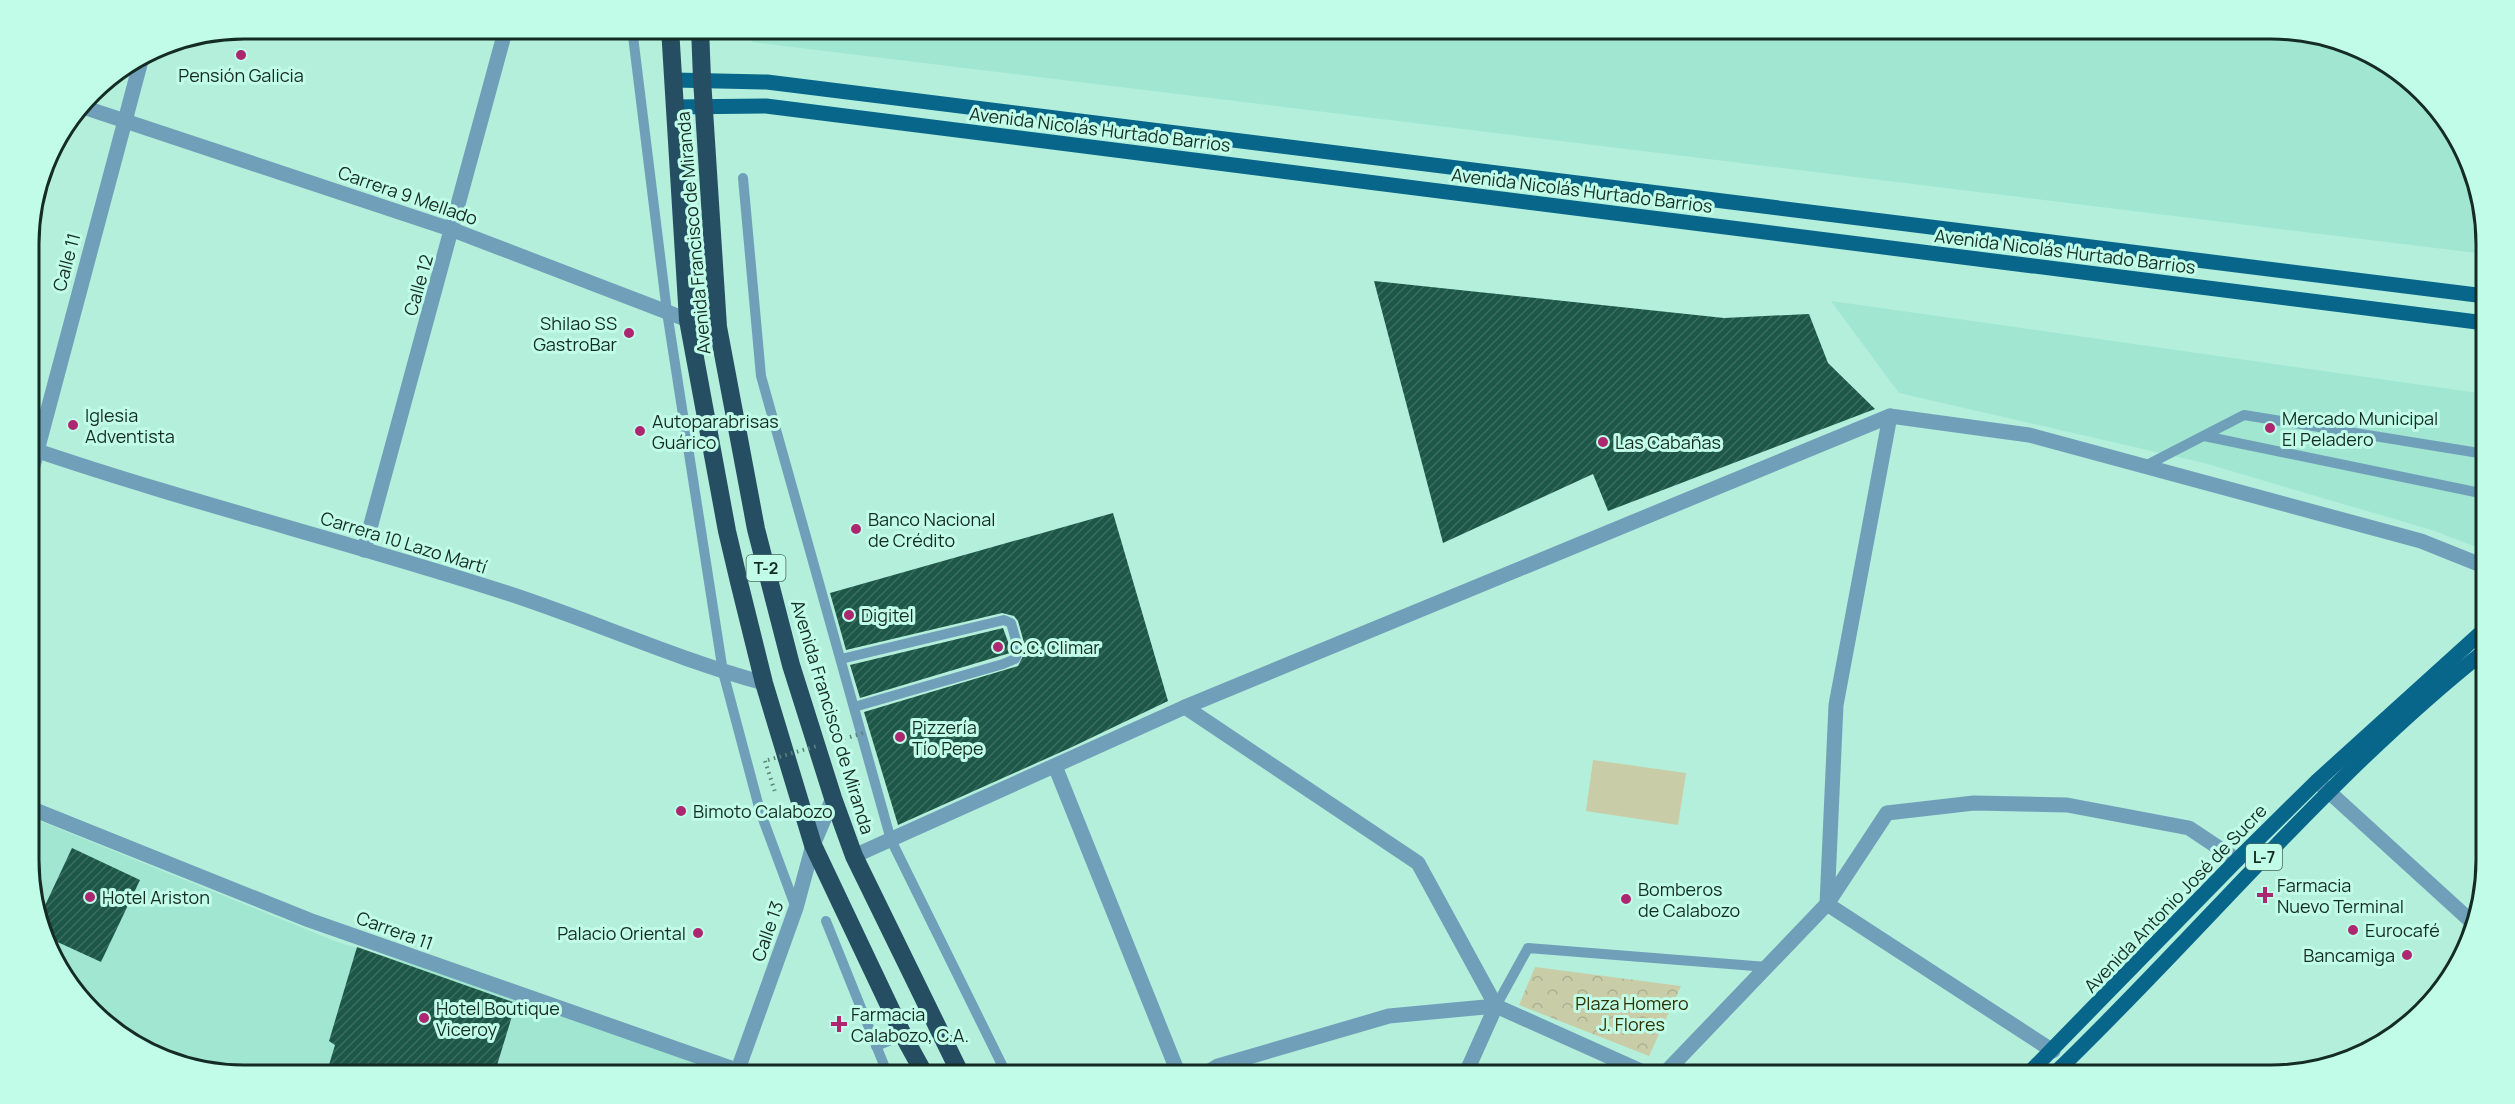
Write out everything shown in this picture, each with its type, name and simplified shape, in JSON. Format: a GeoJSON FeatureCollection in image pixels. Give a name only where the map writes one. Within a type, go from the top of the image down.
{"type":"FeatureCollection","features":[{"type":"Feature","properties":{"kind":"highway","name":"Avenida Francisco de Miranda"},"geometry":{"type":"LineString","coordinates":[[671,39],[688,320],[727,531],[764,683],[813,845],[920,1065]]}},
{"type":"Feature","properties":{"kind":"highway","name":"Avenida Francisco de Miranda"},"geometry":{"type":"LineString","coordinates":[[700,39],[718,327],[756,529],[791,665],[854,856],[956,1065]]}},
{"type":"Feature","properties":{"kind":"main road","name":"Avenida Nicolás Hurtado Barrios"},"geometry":{"type":"LineString","coordinates":[[674,80],[767,82],[2476,295]]}},
{"type":"Feature","properties":{"kind":"main road","name":"Avenida Nicolás Hurtado Barrios"},"geometry":{"type":"LineString","coordinates":[[674,107],[766,106],[2476,322]]}},
{"type":"Feature","properties":{"kind":"main road","name":"Avenida Antonio José de Sucre"},"geometry":{"type":"LineString","coordinates":[[2063,1065],[2105,1025],[2323,786],[2476,638]]}},
{"type":"Feature","properties":{"kind":"main road","name":"Avenida Antonio José de Sucre"},"geometry":{"type":"LineString","coordinates":[[2038,1065],[2237,860],[2476,659]]}},
{"type":"Feature","properties":{"kind":"street","name":"Calle 12"},"geometry":{"type":"LineString","coordinates":[[364,550],[453,230],[503,39]]}},
{"type":"Feature","properties":{"kind":"street","name":"Calle 11"},"geometry":{"type":"LineString","coordinates":[[39,427],[139,68]]}},
{"type":"Feature","properties":{"kind":"street","name":"Carrera 9 Mellado"},"geometry":{"type":"LineString","coordinates":[[90,109],[453,230],[688,320],[718,327]]}},
{"type":"Feature","properties":{"kind":"street"},"geometry":{"type":"LineString","coordinates":[[1827,904],[1836,705],[1890,416]]}},
{"type":"Feature","properties":{"kind":"street"},"geometry":{"type":"LineString","coordinates":[[854,856],[1185,707],[1890,416],[2029,435],[2421,541],[2476,563]]}},
{"type":"Feature","properties":{"kind":"street","name":"Carrera 10 Lazo Martí"},"geometry":{"type":"LineString","coordinates":[[39,451],[508,594],[723,672],[764,683]]}},
{"type":"Feature","properties":{"kind":"street"},"geometry":{"type":"LineString","coordinates":[[1185,707],[1418,863],[1496,1006]]}},
{"type":"Feature","properties":{"kind":"street"},"geometry":{"type":"LineString","coordinates":[[1055,766],[1175,1065]]}},
{"type":"Feature","properties":{"kind":"street"},"geometry":{"type":"LineString","coordinates":[[2323,786],[2467,918]]}},
{"type":"Feature","properties":{"kind":"street","name":"Calle 13"},"geometry":{"type":"LineString","coordinates":[[744,1065],[796,908],[813,845],[833,798]]}},
{"type":"Feature","properties":{"kind":"street"},"geometry":{"type":"LineString","coordinates":[[1673,1065],[1827,904],[1887,813],[1974,803],[2067,805],[2189,828],[2237,860]]}},
{"type":"Feature","properties":{"kind":"street","name":"Carrera 11"},"geometry":{"type":"LineString","coordinates":[[39,812],[309,920],[716,1065]]}},
{"type":"Feature","properties":{"kind":"street"},"geometry":{"type":"LineString","coordinates":[[1827,904],[2053,1051]]}},
{"type":"Feature","properties":{"kind":"street"},"geometry":{"type":"LineString","coordinates":[[1470,1065],[1496,1006]]}},
{"type":"Feature","properties":{"kind":"street"},"geometry":{"type":"LineString","coordinates":[[1221,1065],[1389,1016],[1496,1006],[1628,1065]]}},
{"type":"Feature","properties":{"kind":"lane","name":"Avenida Francisco de Miranda"},"geometry":{"type":"LineString","coordinates":[[633,39],[667,312],[723,672],[760,811],[796,908]]}},
{"type":"Feature","properties":{"kind":"lane","name":"Avenida Francisco de Miranda"},"geometry":{"type":"LineString","coordinates":[[743,178],[761,376],[891,840],[1002,1065]]}},
{"type":"Feature","properties":{"kind":"lane"},"geometry":{"type":"LineString","coordinates":[[2145,466],[2244,415],[2476,453]]}},
{"type":"Feature","properties":{"kind":"lane"},"geometry":{"type":"LineString","coordinates":[[2204,436],[2476,492]]}},
{"type":"Feature","properties":{"kind":"lane"},"geometry":{"type":"LineString","coordinates":[[841,659],[1004,620],[1011,623],[1019,651],[1015,659],[1003,664],[854,707]]}},
{"type":"Feature","properties":{"kind":"lane"},"geometry":{"type":"LineString","coordinates":[[826,921],[884,1065]]}},
{"type":"Feature","properties":{"kind":"lane"},"geometry":{"type":"LineString","coordinates":[[839,953],[860,943]]}},
{"type":"Feature","properties":{"kind":"lane"},"geometry":{"type":"LineString","coordinates":[[1496,1006],[1528,948],[1767,967]]}},
{"type":"Feature","properties":{"kind":"lane"},"geometry":{"type":"LineString","coordinates":[[876,1046],[903,1035]]}},
{"type":"Feature","properties":{"kind":"path"},"geometry":{"type":"LineString","coordinates":[[850,737],[863,732]]}},
{"type":"Feature","properties":{"kind":"path"},"geometry":{"type":"LineString","coordinates":[[779,804],[767,760],[817,746]]}},
{"type":"Feature","properties":{"kind":"shaded area"},"geometry":{"type":"Polygon","coordinates":[[[752,39],[2271,39],[2298,41],[2324,46],[2373,66],[2396,81],[2434,119],[2449,142],[2469,191],[2474,217],[2476,253],[752,42],[752,39]]]}},
{"type":"Feature","properties":{"kind":"shaded area","name":"Mercado Municipal El Peladero"},"geometry":{"type":"Polygon","coordinates":[[[1831,301],[2476,393],[2476,547],[2435,531],[2204,463],[1899,393],[1831,301]]]}},
{"type":"Feature","properties":{"kind":"shaded area"},"geometry":{"type":"Polygon","coordinates":[[[39,821],[337,942],[518,995],[709,1065],[231,1065],[178,1054],[142,1038],[119,1023],[81,985],[66,962],[46,913],[41,887],[39,821]]]}},
{"type":"Feature","properties":{"kind":"green space"},"geometry":{"type":"Polygon","coordinates":[[[1593,760],[1686,773],[1678,825],[1586,811],[1593,760]]]}},
{"type":"Feature","properties":{"kind":"green space","name":"Plaza Homero J. Flores"},"geometry":{"type":"Polygon","coordinates":[[[1535,967],[1681,986],[1649,1056],[1519,1005],[1535,967]]]}},
{"type":"Feature","properties":{"kind":"building","name":"Las Cabañas"},"geometry":{"type":"Polygon","coordinates":[[[1374,281],[1724,318],[1809,314],[1828,363],[1875,409],[1608,511],[1593,474],[1443,543],[1374,281]]]}},
{"type":"Feature","properties":{"kind":"building","name":"C.C. Climar"},"geometry":{"type":"Polygon","coordinates":[[[1113,513],[1168,701],[1070,748],[898,825],[864,712],[1018,666],[1026,650],[1018,621],[1014,616],[1002,613],[846,650],[830,593],[1113,513]]]}},
{"type":"Feature","properties":{"kind":"building"},"geometry":{"type":"Polygon","coordinates":[[[1003,628],[1010,653],[860,698],[850,665],[1003,628]]]}},
{"type":"Feature","properties":{"kind":"building","name":"Hotel Ariston"},"geometry":{"type":"Polygon","coordinates":[[[72,848],[140,880],[101,962],[57,942],[45,906],[72,848]]]}},
{"type":"Feature","properties":{"kind":"building","name":"Hotel Boutique Viceroy"},"geometry":{"type":"Polygon","coordinates":[[[357,947],[516,1003],[497,1065],[329,1065],[335,1045],[329,1041],[357,947]]]}},
{"type":"Feature","properties":{"kind":"place","name":"Pensión Galicia"},"geometry":{"type":"Point","coordinates":[241,55]}},
{"type":"Feature","properties":{"kind":"place","name":"Shilao SS GastroBar"},"geometry":{"type":"Point","coordinates":[629,333]}},
{"type":"Feature","properties":{"kind":"place","name":"Iglesia Adventista"},"geometry":{"type":"Point","coordinates":[73,425]}},
{"type":"Feature","properties":{"kind":"place","name":"Mercado Municipal El Peladero"},"geometry":{"type":"Point","coordinates":[2270,428]}},
{"type":"Feature","properties":{"kind":"place","name":"Autoparabrisas Guárico"},"geometry":{"type":"Point","coordinates":[640,431]}},
{"type":"Feature","properties":{"kind":"place","name":"Las Cabañas"},"geometry":{"type":"Point","coordinates":[1603,442]}},
{"type":"Feature","properties":{"kind":"place","name":"Banco Nacional de Crédito"},"geometry":{"type":"Point","coordinates":[856,529]}},
{"type":"Feature","properties":{"kind":"place","name":"Digitel"},"geometry":{"type":"Point","coordinates":[849,615]}},
{"type":"Feature","properties":{"kind":"place","name":"C.C. Climar"},"geometry":{"type":"Point","coordinates":[998,647]}},
{"type":"Feature","properties":{"kind":"place","name":"Pizzería Tío Pepe"},"geometry":{"type":"Point","coordinates":[900,737]}},
{"type":"Feature","properties":{"kind":"place","name":"Bimoto Calabozo"},"geometry":{"type":"Point","coordinates":[681,811]}},
{"type":"Feature","properties":{"kind":"place","name":"Farmacia Nuevo Terminal"},"geometry":{"type":"Point","coordinates":[2265,895]}},
{"type":"Feature","properties":{"kind":"place","name":"Hotel Ariston"},"geometry":{"type":"Point","coordinates":[90,897]}},
{"type":"Feature","properties":{"kind":"place","name":"Bomberos de Calabozo"},"geometry":{"type":"Point","coordinates":[1626,899]}},
{"type":"Feature","properties":{"kind":"place","name":"Eurocafé"},"geometry":{"type":"Point","coordinates":[2353,930]}},
{"type":"Feature","properties":{"kind":"place","name":"Palacio Oriental"},"geometry":{"type":"Point","coordinates":[698,933]}},
{"type":"Feature","properties":{"kind":"place","name":"Bancamiga"},"geometry":{"type":"Point","coordinates":[2407,955]}},
{"type":"Feature","properties":{"kind":"place","name":"Hotel Boutique Viceroy"},"geometry":{"type":"Point","coordinates":[424,1018]}},
{"type":"Feature","properties":{"kind":"place","name":"Farmacia Calabozo, C.A."},"geometry":{"type":"Point","coordinates":[839,1024]}}]}
